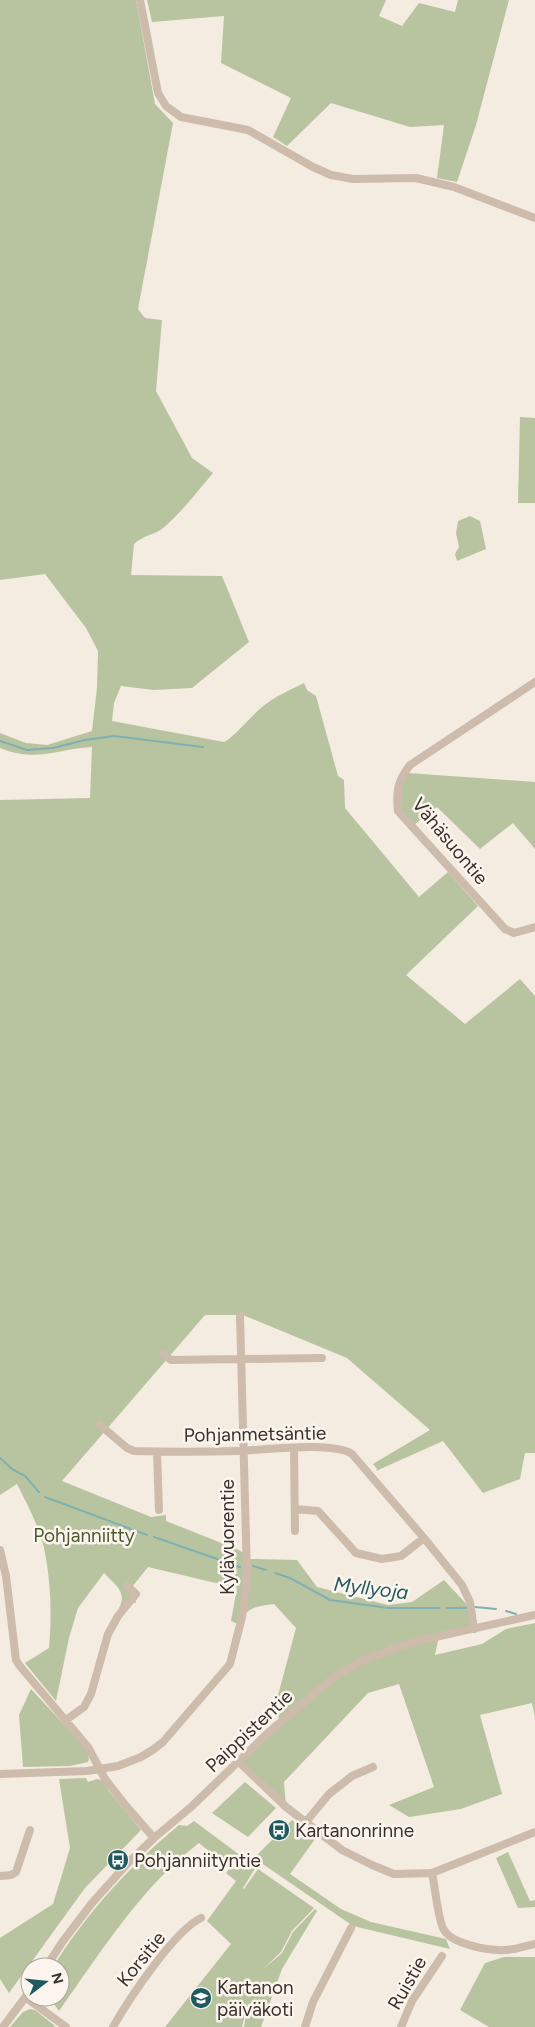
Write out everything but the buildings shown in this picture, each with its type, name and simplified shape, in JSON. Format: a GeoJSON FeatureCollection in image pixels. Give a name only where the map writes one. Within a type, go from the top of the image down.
{"type":"FeatureCollection","features":[{"type":"Feature","properties":{"kind":"street"},"geometry":{"type":"LineString","coordinates":[[140,0],[158,93],[166,106],[181,117],[248,130],[331,175],[353,179],[416,178],[454,187],[535,218]]}},
{"type":"Feature","properties":{"kind":"street","name":"Vähäsuontie"},"geometry":{"type":"LineString","coordinates":[[535,682],[410,765],[402,776],[396,793],[398,811],[505,929],[514,933],[535,926]]}},
{"type":"Feature","properties":{"kind":"street","name":"Kylävuorentie"},"geometry":{"type":"LineString","coordinates":[[0,1774],[86,1771],[118,1766],[141,1757],[158,1745],[232,1660],[242,1617],[247,1576],[240,1316]]}},
{"type":"Feature","properties":{"kind":"street"},"geometry":{"type":"LineString","coordinates":[[163,1354],[171,1360],[322,1358]]}},
{"type":"Feature","properties":{"kind":"street","name":"Pohjanmetsäntie"},"geometry":{"type":"LineString","coordinates":[[100,1425],[126,1448],[134,1451],[243,1451],[294,1448],[335,1448],[347,1451],[352,1454],[424,1538],[462,1586],[470,1602],[474,1629]]}},
{"type":"Feature","properties":{"kind":"street"},"geometry":{"type":"LineString","coordinates":[[294,1448],[295,1531]]}},
{"type":"Feature","properties":{"kind":"street"},"geometry":{"type":"LineString","coordinates":[[157,1452],[159,1510]]}},
{"type":"Feature","properties":{"kind":"street"},"geometry":{"type":"LineString","coordinates":[[294,1509],[318,1511],[356,1553],[382,1559],[401,1556],[424,1538]]}},
{"type":"Feature","properties":{"kind":"street"},"geometry":{"type":"LineString","coordinates":[[0,1550],[6,1576],[16,1660],[23,1671],[93,1754],[106,1779],[126,1806],[154,1838]]}},
{"type":"Feature","properties":{"kind":"street"},"geometry":{"type":"LineString","coordinates":[[66,1720],[84,1707],[91,1694],[108,1634],[118,1616],[136,1594],[127,1586]]}},
{"type":"Feature","properties":{"kind":"street","name":"Paippistentie"},"geometry":{"type":"LineString","coordinates":[[53,1957],[92,1903],[127,1864],[191,1807],[270,1732],[328,1682],[355,1665],[398,1647],[426,1639],[533,1616]]}},
{"type":"Feature","properties":{"kind":"street"},"geometry":{"type":"LineString","coordinates":[[239,1762],[268,1791],[305,1823],[342,1850],[394,1874],[432,1873],[535,1832]]}},
{"type":"Feature","properties":{"kind":"street"},"geometry":{"type":"LineString","coordinates":[[305,1823],[336,1788],[352,1776],[373,1767]]}},
{"type":"Feature","properties":{"kind":"street"},"geometry":{"type":"LineString","coordinates":[[0,1876],[11,1875],[16,1872],[30,1830]]}},
{"type":"Feature","properties":{"kind":"street"},"geometry":{"type":"LineString","coordinates":[[432,1873],[443,1929],[449,1937],[457,1942],[498,1951],[535,1944]]}},
{"type":"Feature","properties":{"kind":"street","name":"Korsitie"},"geometry":{"type":"LineString","coordinates":[[113,2027],[127,2002],[154,1966],[191,1923],[201,1918]]}},
{"type":"Feature","properties":{"kind":"street"},"geometry":{"type":"LineString","coordinates":[[305,2027],[313,2002],[351,1928]]}},
{"type":"Feature","properties":{"kind":"street","name":"Ruistie"},"geometry":{"type":"LineString","coordinates":[[401,2027],[412,2001],[442,1956]]}},
{"type":"Feature","properties":{"kind":"street"},"geometry":{"type":"LineString","coordinates":[[3,2027],[20,2005]]}},
{"type":"Feature","properties":{"kind":"street"},"geometry":{"type":"LineString","coordinates":[[43,2007],[66,2027]]}},
{"type":"Feature","properties":{"kind":"green space","name":"Pohjanniitty"},"geometry":{"type":"Polygon","coordinates":[[[0,0],[136,0],[155,104],[173,123],[138,309],[145,318],[162,320],[156,391],[192,458],[213,473],[169,523],[162,529],[140,539],[134,544],[131,575],[222,576],[249,642],[192,688],[154,690],[121,686],[114,703],[112,721],[224,742],[267,703],[304,683],[307,690],[316,696],[338,776],[344,780],[345,808],[419,897],[448,872],[478,906],[406,975],[465,1024],[520,979],[535,996],[535,1453],[525,1453],[520,1479],[483,1493],[443,1441],[376,1471],[377,1469],[373,1464],[430,1430],[347,1358],[243,1315],[205,1315],[62,1481],[151,1517],[166,1515],[166,1521],[239,1550],[251,1559],[297,1560],[317,1587],[388,1605],[412,1602],[444,1580],[473,1611],[474,1629],[439,1636],[435,1655],[482,1644],[506,1629],[535,1623],[535,1718],[532,1703],[480,1715],[502,1794],[461,1809],[409,1817],[389,1805],[434,1787],[399,1684],[368,1693],[284,1782],[286,1807],[239,1762],[283,1720],[273,1714],[296,1628],[274,1604],[252,1608],[245,1614],[240,1625],[231,1621],[237,1588],[148,1567],[132,1587],[136,1603],[133,1603],[128,1608],[119,1608],[122,1597],[121,1593],[104,1573],[78,1608],[69,1638],[56,1701],[25,1663],[49,1648],[50,1598],[44,1548],[29,1507],[17,1484],[0,1495],[0,800],[90,798],[92,747],[46,754],[25,754],[0,748],[0,733],[26,743],[47,745],[92,731],[97,688],[98,651],[86,628],[45,574],[0,580],[0,0]]]}},
{"type":"Feature","properties":{"kind":"green space"},"geometry":{"type":"Polygon","coordinates":[[[147,0],[386,0],[379,16],[402,26],[419,3],[455,12],[458,0],[509,0],[476,125],[457,182],[437,178],[444,125],[410,127],[331,103],[287,146],[273,137],[291,98],[221,63],[224,16],[152,22],[147,0]]]}},
{"type":"Feature","properties":{"kind":"green space"},"geometry":{"type":"Polygon","coordinates":[[[520,417],[535,418],[535,503],[518,503],[520,417]]]}},
{"type":"Feature","properties":{"kind":"green space"},"geometry":{"type":"Polygon","coordinates":[[[470,516],[480,521],[486,549],[457,561],[455,554],[459,547],[456,533],[458,521],[470,516]]]}},
{"type":"Feature","properties":{"kind":"green space"},"geometry":{"type":"Polygon","coordinates":[[[408,773],[535,782],[535,849],[513,823],[480,849],[437,807],[414,825],[403,812],[399,801],[399,795],[408,773]]]}},
{"type":"Feature","properties":{"kind":"green space"},"geometry":{"type":"Polygon","coordinates":[[[31,1689],[86,1748],[88,1762],[70,1766],[23,1767],[19,1715],[31,1689]]]}},
{"type":"Feature","properties":{"kind":"green space"},"geometry":{"type":"Polygon","coordinates":[[[86,1778],[88,1782],[97,1779],[104,1781],[108,1790],[141,1830],[85,1888],[35,1957],[20,1957],[20,1978],[9,1993],[0,1979],[0,1938],[53,1904],[70,1848],[59,1779],[86,1778]]]}},
{"type":"Feature","properties":{"kind":"green space"},"geometry":{"type":"Polygon","coordinates":[[[245,1782],[276,1808],[248,1837],[212,1813],[245,1782]]]}},
{"type":"Feature","properties":{"kind":"green space"},"geometry":{"type":"Polygon","coordinates":[[[292,1820],[315,1839],[290,1874],[341,1909],[371,1922],[446,1939],[450,1949],[353,1926],[254,1858],[292,1820]]]}},
{"type":"Feature","properties":{"kind":"green space"},"geometry":{"type":"Polygon","coordinates":[[[194,1821],[256,1867],[244,1889],[258,1869],[314,1908],[292,1931],[281,1952],[262,1970],[282,1953],[293,1932],[315,1909],[317,1911],[282,1969],[261,2027],[244,2027],[248,2003],[242,2027],[165,2027],[231,1944],[207,1921],[236,1881],[226,1873],[230,1868],[199,1843],[178,1860],[140,1900],[70,1995],[70,1957],[60,1957],[66,1947],[110,1891],[143,1857],[179,1825],[187,1826],[194,1821]]]}},
{"type":"Feature","properties":{"kind":"green space"},"geometry":{"type":"Polygon","coordinates":[[[508,1852],[530,1901],[535,1900],[535,1907],[518,1908],[496,1858],[508,1852]]]}},
{"type":"Feature","properties":{"kind":"green space"},"geometry":{"type":"Polygon","coordinates":[[[504,1957],[535,1957],[535,2027],[489,2027],[460,2010],[485,1963],[504,1957]]]}},
{"type":"Feature","properties":{"kind":"green space"},"geometry":{"type":"Polygon","coordinates":[[[30,2009],[35,2010],[55,2026],[10,2027],[23,2012],[30,2009]]]}},
{"type":"Feature","properties":{"kind":"waterway"},"geometry":{"type":"LineString","coordinates":[[0,741],[27,750],[53,748],[85,740],[114,736],[203,747]]}},
{"type":"Feature","properties":{"kind":"waterway","name":"Myllyoja"},"geometry":{"type":"LineString","coordinates":[[0,1458],[12,1469],[25,1476],[39,1492]]}},
{"type":"Feature","properties":{"kind":"waterway","name":"Myllyoja"},"geometry":{"type":"LineString","coordinates":[[45,1497],[147,1535]]}},
{"type":"Feature","properties":{"kind":"waterway","name":"Myllyoja"},"geometry":{"type":"LineString","coordinates":[[154,1537],[240,1567]]}},
{"type":"Feature","properties":{"kind":"waterway","name":"Myllyoja"},"geometry":{"type":"LineString","coordinates":[[253,1566],[266,1570]]}},
{"type":"Feature","properties":{"kind":"waterway","name":"Myllyoja"},"geometry":{"type":"LineString","coordinates":[[275,1573],[290,1578],[330,1600],[388,1608],[439,1608]]}},
{"type":"Feature","properties":{"kind":"waterway","name":"Myllyoja"},"geometry":{"type":"LineString","coordinates":[[475,1607],[496,1609]]}},
{"type":"Feature","properties":{"kind":"waterway","name":"Myllyoja"},"geometry":{"type":"LineString","coordinates":[[447,1608],[467,1608]]}},
{"type":"Feature","properties":{"kind":"waterway","name":"Myllyoja"},"geometry":{"type":"LineString","coordinates":[[506,1611],[516,1614]]}},
{"type":"Feature","properties":{"kind":"place","name":"Kartanonrinne"},"geometry":{"type":"Point","coordinates":[279,1830]}},
{"type":"Feature","properties":{"kind":"place","name":"Pohjanniityntie"},"geometry":{"type":"Point","coordinates":[118,1860]}},
{"type":"Feature","properties":{"kind":"place","name":"Kartanon päiväkoti"},"geometry":{"type":"Point","coordinates":[201,1998]}}]}
